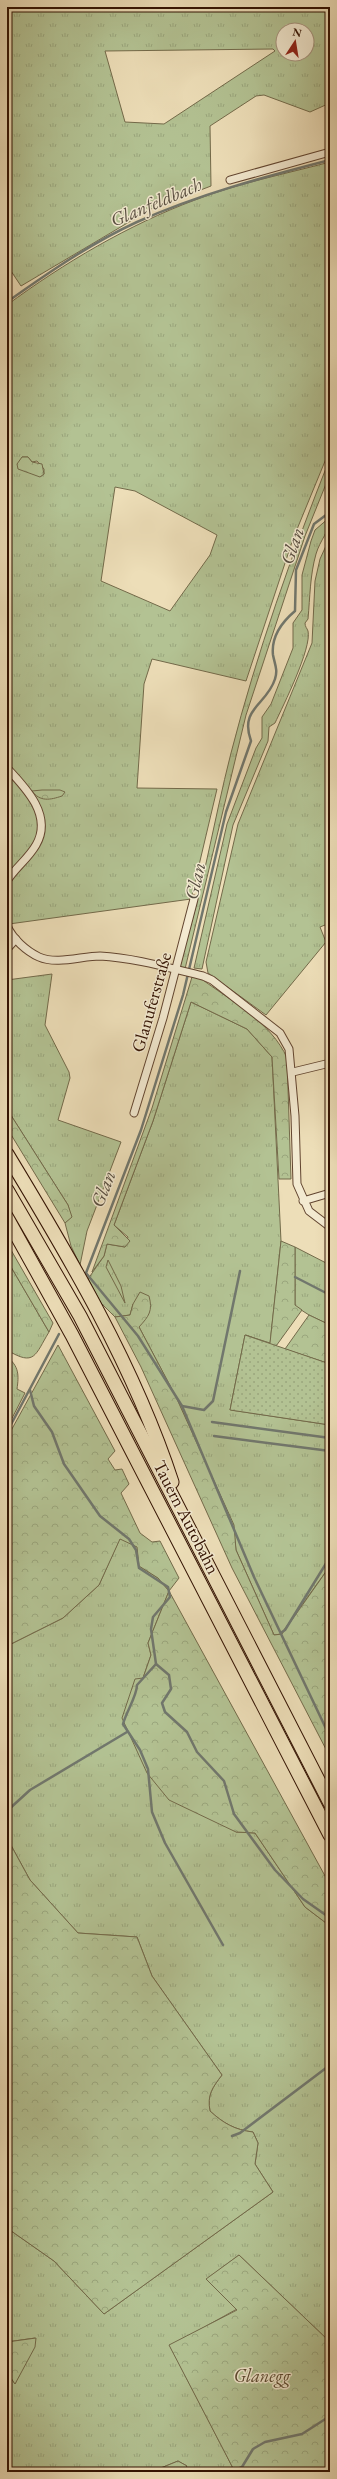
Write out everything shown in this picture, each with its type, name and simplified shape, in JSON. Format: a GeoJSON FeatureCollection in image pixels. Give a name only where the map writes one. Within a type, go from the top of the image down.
{"type":"FeatureCollection","features":[{"type":"Feature","properties":{"kind":"highway"},"geometry":{"type":"LineString","coordinates":[[7,1154],[88,1296],[157,1436],[184,1518]]}},
{"type":"Feature","properties":{"kind":"highway"},"geometry":{"type":"LineString","coordinates":[[7,1190],[80,1316],[184,1518]]}},
{"type":"Feature","properties":{"kind":"highway","name":"Tauern Autobahn"},"geometry":{"type":"LineString","coordinates":[[7,1218],[72,1334],[330,1835]]}},
{"type":"Feature","properties":{"kind":"highway","name":"Tauern Autobahn"},"geometry":{"type":"LineString","coordinates":[[184,1518],[330,1803]]}},
{"type":"Feature","properties":{"kind":"street"},"geometry":{"type":"LineString","coordinates":[[230,180],[330,152]]}},
{"type":"Feature","properties":{"kind":"street"},"geometry":{"type":"LineString","coordinates":[[7,768],[35,803],[40,825],[36,845],[7,882]]}},
{"type":"Feature","properties":{"kind":"street","name":"Glanuferstraße"},"geometry":{"type":"LineString","coordinates":[[134,1113],[177,970],[194,899]]}},
{"type":"Feature","properties":{"kind":"street"},"geometry":{"type":"LineString","coordinates":[[7,926],[26,950],[40,958],[50,960],[101,956],[145,962],[203,976],[212,980],[280,1033],[289,1049],[293,1072],[297,1184],[303,1201],[316,1219],[330,1228]]}},
{"type":"Feature","properties":{"kind":"street"},"geometry":{"type":"LineString","coordinates":[[7,948],[16,939]]}},
{"type":"Feature","properties":{"kind":"street"},"geometry":{"type":"LineString","coordinates":[[293,1072],[330,1063]]}},
{"type":"Feature","properties":{"kind":"street"},"geometry":{"type":"LineString","coordinates":[[303,1201],[330,1193]]}},
{"type":"Feature","properties":{"kind":"green space"},"geometry":{"type":"Polygon","coordinates":[[[7,7],[330,7],[330,103],[310,112],[264,95],[256,96],[210,126],[211,186],[151,209],[21,286],[7,265],[7,225],[10,223],[7,215],[7,7]],[[273,49],[105,51],[125,122],[164,124],[275,51],[273,49]]]}},
{"type":"Feature","properties":{"kind":"green space"},"geometry":{"type":"Polygon","coordinates":[[[330,162],[330,449],[293,539],[246,681],[152,659],[144,684],[137,788],[217,789],[191,899],[9,924],[7,918],[7,305],[51,274],[97,246],[145,221],[212,194],[330,162]],[[22,457],[32,473],[41,476],[44,474],[44,469],[37,461],[32,462],[28,457],[22,457]],[[115,487],[101,581],[170,611],[210,555],[217,535],[135,491],[115,487]]]}},
{"type":"Feature","properties":{"kind":"green space"},"geometry":{"type":"Polygon","coordinates":[[[22,457],[28,457],[32,462],[42,464],[44,474],[40,477],[18,469],[17,464],[22,457]]]}},
{"type":"Feature","properties":{"kind":"green space"},"geometry":{"type":"Polygon","coordinates":[[[330,458],[330,474],[305,536],[246,715],[185,969],[178,967],[201,887],[231,753],[252,678],[302,530],[330,458]]]}},
{"type":"Feature","properties":{"kind":"green space"},"geometry":{"type":"Polygon","coordinates":[[[330,517],[327,531],[316,554],[312,570],[308,619],[305,623],[308,631],[306,650],[296,677],[275,723],[269,727],[268,741],[233,825],[202,969],[194,968],[227,824],[256,748],[262,738],[262,717],[271,704],[293,648],[293,623],[302,610],[302,575],[311,541],[315,530],[330,517]]]}},
{"type":"Feature","properties":{"kind":"green space"},"geometry":{"type":"Polygon","coordinates":[[[330,537],[330,923],[320,927],[326,942],[266,1015],[208,973],[206,962],[238,824],[312,643],[315,581],[320,559],[330,537]]]}},
{"type":"Feature","properties":{"kind":"green space"},"geometry":{"type":"Polygon","coordinates":[[[60,790],[65,792],[62,796],[46,799],[38,797],[32,791],[60,790]]]}},
{"type":"Feature","properties":{"kind":"green space"},"geometry":{"type":"Polygon","coordinates":[[[52,974],[45,1025],[69,1072],[70,1078],[58,1120],[121,1142],[87,1231],[80,1265],[71,1246],[65,1223],[71,1217],[68,1205],[7,1109],[7,980],[52,974]]]}},
{"type":"Feature","properties":{"kind":"green space"},"geometry":{"type":"Polygon","coordinates":[[[192,977],[200,978],[261,1023],[280,1045],[287,1058],[291,1179],[279,1179],[272,1057],[247,1029],[191,1002],[153,1121],[114,1225],[130,1241],[125,1247],[107,1244],[104,1256],[92,1272],[152,1108],[192,977]]]}},
{"type":"Feature","properties":{"kind":"green space"},"geometry":{"type":"Polygon","coordinates":[[[191,1002],[247,1029],[272,1057],[281,1241],[270,1344],[246,1335],[231,1410],[330,1425],[330,1566],[281,1634],[274,1635],[236,1550],[233,1524],[176,1397],[139,1327],[133,1304],[130,1315],[115,1317],[101,1303],[88,1279],[104,1256],[107,1244],[125,1247],[128,1237],[114,1225],[153,1121],[191,1002]]]}},
{"type":"Feature","properties":{"kind":"green space"},"geometry":{"type":"Polygon","coordinates":[[[7,1109],[68,1205],[72,1217],[65,1223],[7,1128],[7,1109]]]}},
{"type":"Feature","properties":{"kind":"green space"},"geometry":{"type":"Polygon","coordinates":[[[281,1241],[295,1247],[295,1305],[302,1310],[230,1410],[245,1335],[270,1343],[281,1241]]]}},
{"type":"Feature","properties":{"kind":"green space"},"geometry":{"type":"Polygon","coordinates":[[[7,1243],[53,1323],[49,1332],[7,1260],[7,1243]]]}},
{"type":"Feature","properties":{"kind":"green space"},"geometry":{"type":"Polygon","coordinates":[[[295,1247],[330,1265],[330,1325],[309,1315],[295,1306],[295,1247]]]}},
{"type":"Feature","properties":{"kind":"green space"},"geometry":{"type":"Polygon","coordinates":[[[7,1260],[49,1332],[37,1352],[29,1358],[23,1358],[7,1350],[7,1260]]]}},
{"type":"Feature","properties":{"kind":"green space"},"geometry":{"type":"Polygon","coordinates":[[[108,1260],[121,1286],[125,1303],[106,1267],[108,1260]]]}},
{"type":"Feature","properties":{"kind":"green space"},"geometry":{"type":"Polygon","coordinates":[[[140,1292],[149,1296],[151,1306],[148,1316],[139,1327],[176,1397],[234,1525],[236,1550],[274,1635],[282,1634],[330,1566],[330,1757],[232,1568],[141,1367],[115,1317],[130,1315],[133,1304],[140,1292]]]}},
{"type":"Feature","properties":{"kind":"green space"},"geometry":{"type":"Polygon","coordinates":[[[309,1315],[330,1325],[330,1364],[285,1349],[309,1315]]]}},
{"type":"Feature","properties":{"kind":"green space"},"geometry":{"type":"Polygon","coordinates":[[[245,1335],[330,1364],[330,1425],[230,1410],[245,1335]]]}},
{"type":"Feature","properties":{"kind":"green space"},"geometry":{"type":"Polygon","coordinates":[[[58,1345],[115,1451],[108,1459],[115,1470],[122,1469],[129,1484],[121,1493],[140,1533],[152,1542],[160,1541],[179,1578],[169,1591],[158,1578],[139,1566],[137,1547],[120,1539],[99,1585],[63,1618],[7,1646],[7,1438],[58,1345]]]}},
{"type":"Feature","properties":{"kind":"green space"},"geometry":{"type":"Polygon","coordinates":[[[7,1357],[16,1367],[18,1379],[17,1389],[25,1393],[7,1428],[7,1357]]]}},
{"type":"Feature","properties":{"kind":"green space"},"geometry":{"type":"Polygon","coordinates":[[[120,1538],[138,1547],[139,1566],[158,1578],[169,1591],[148,1643],[151,1655],[143,1678],[236,1832],[255,1833],[305,1907],[330,1926],[330,2342],[239,2255],[207,2279],[237,2309],[170,2346],[235,2472],[182,2472],[187,2466],[178,2461],[151,2472],[7,2472],[7,2372],[15,2384],[35,2338],[7,2342],[7,2228],[54,2261],[104,2314],[273,2192],[255,2164],[258,2143],[253,2132],[241,2130],[230,2125],[210,2111],[209,2100],[211,2092],[222,2075],[152,1976],[137,1937],[78,1933],[30,1880],[7,1838],[7,1646],[63,1618],[99,1585],[120,1538]]]}},
{"type":"Feature","properties":{"kind":"green space"},"geometry":{"type":"Polygon","coordinates":[[[169,1591],[330,1885],[330,1926],[305,1907],[255,1833],[236,1832],[169,1800],[147,1773],[122,1718],[135,1679],[143,1678],[151,1655],[148,1643],[169,1591]]]}},
{"type":"Feature","properties":{"kind":"green space"},"geometry":{"type":"Polygon","coordinates":[[[7,1838],[30,1880],[78,1933],[137,1937],[152,1976],[222,2075],[211,2092],[209,2100],[210,2111],[230,2125],[241,2130],[253,2132],[258,2143],[255,2164],[273,2192],[104,2314],[54,2261],[7,2228],[7,1838]]]}},
{"type":"Feature","properties":{"kind":"green space","name":"Glanegg"},"geometry":{"type":"Polygon","coordinates":[[[239,2255],[330,2342],[330,2472],[235,2472],[169,2345],[237,2310],[206,2279],[239,2255]]]}},
{"type":"Feature","properties":{"kind":"green space"},"geometry":{"type":"Polygon","coordinates":[[[36,2338],[35,2347],[15,2384],[7,2372],[7,2342],[36,2338]]]}},
{"type":"Feature","properties":{"kind":"green space"},"geometry":{"type":"Polygon","coordinates":[[[178,2461],[187,2466],[182,2472],[151,2472],[178,2461]]]}},
{"type":"Feature","properties":{"kind":"waterway","name":"Glanfeldbach"},"geometry":{"type":"LineString","coordinates":[[7,302],[54,269],[86,249],[137,222],[208,195],[330,160]]}},
{"type":"Feature","properties":{"kind":"waterway","name":"Glan"},"geometry":{"type":"LineString","coordinates":[[330,512],[314,524],[296,570],[295,611],[278,630],[274,642],[273,655],[276,670],[275,679],[271,688],[251,714],[248,730],[251,741],[226,812],[183,995],[141,1130],[86,1273],[138,1336],[182,1406],[254,1577],[330,1737]]}},
{"type":"Feature","properties":{"kind":"waterway"},"geometry":{"type":"LineString","coordinates":[[182,1406],[204,1410],[213,1401],[240,1271]]}},
{"type":"Feature","properties":{"kind":"waterway"},"geometry":{"type":"LineString","coordinates":[[295,1277],[330,1295]]}},
{"type":"Feature","properties":{"kind":"waterway","name":"Glan"},"geometry":{"type":"LineString","coordinates":[[7,1432],[59,1334]]}},
{"type":"Feature","properties":{"kind":"waterway"},"geometry":{"type":"LineString","coordinates":[[30,1390],[34,1406],[52,1432],[64,1464],[100,1516],[129,1539],[136,1550],[139,1568],[168,1587],[170,1597],[153,1617],[151,1629],[156,1664],[137,1685],[137,1689],[123,1724],[140,1750],[148,1769],[152,1812],[165,1843],[223,1945]]}},
{"type":"Feature","properties":{"kind":"waterway"},"geometry":{"type":"LineString","coordinates":[[212,1422],[330,1438]]}},
{"type":"Feature","properties":{"kind":"waterway"},"geometry":{"type":"LineString","coordinates":[[214,1436],[330,1451]]}},
{"type":"Feature","properties":{"kind":"waterway"},"geometry":{"type":"LineString","coordinates":[[282,1632],[285,1630],[330,1557]]}},
{"type":"Feature","properties":{"kind":"waterway"},"geometry":{"type":"LineString","coordinates":[[156,1664],[169,1675],[171,1689],[162,1703],[165,1712],[187,1732],[197,1752],[224,1781],[234,1814],[275,1870],[303,1899],[330,1918]]}},
{"type":"Feature","properties":{"kind":"waterway"},"geometry":{"type":"LineString","coordinates":[[7,1811],[30,1790],[127,1732]]}},
{"type":"Feature","properties":{"kind":"waterway"},"geometry":{"type":"LineString","coordinates":[[232,2136],[240,2133],[330,2065]]}},
{"type":"Feature","properties":{"kind":"waterway"},"geometry":{"type":"LineString","coordinates":[[231,2472],[242,2467],[253,2449],[265,2442],[302,2434],[330,2416]]}}]}
